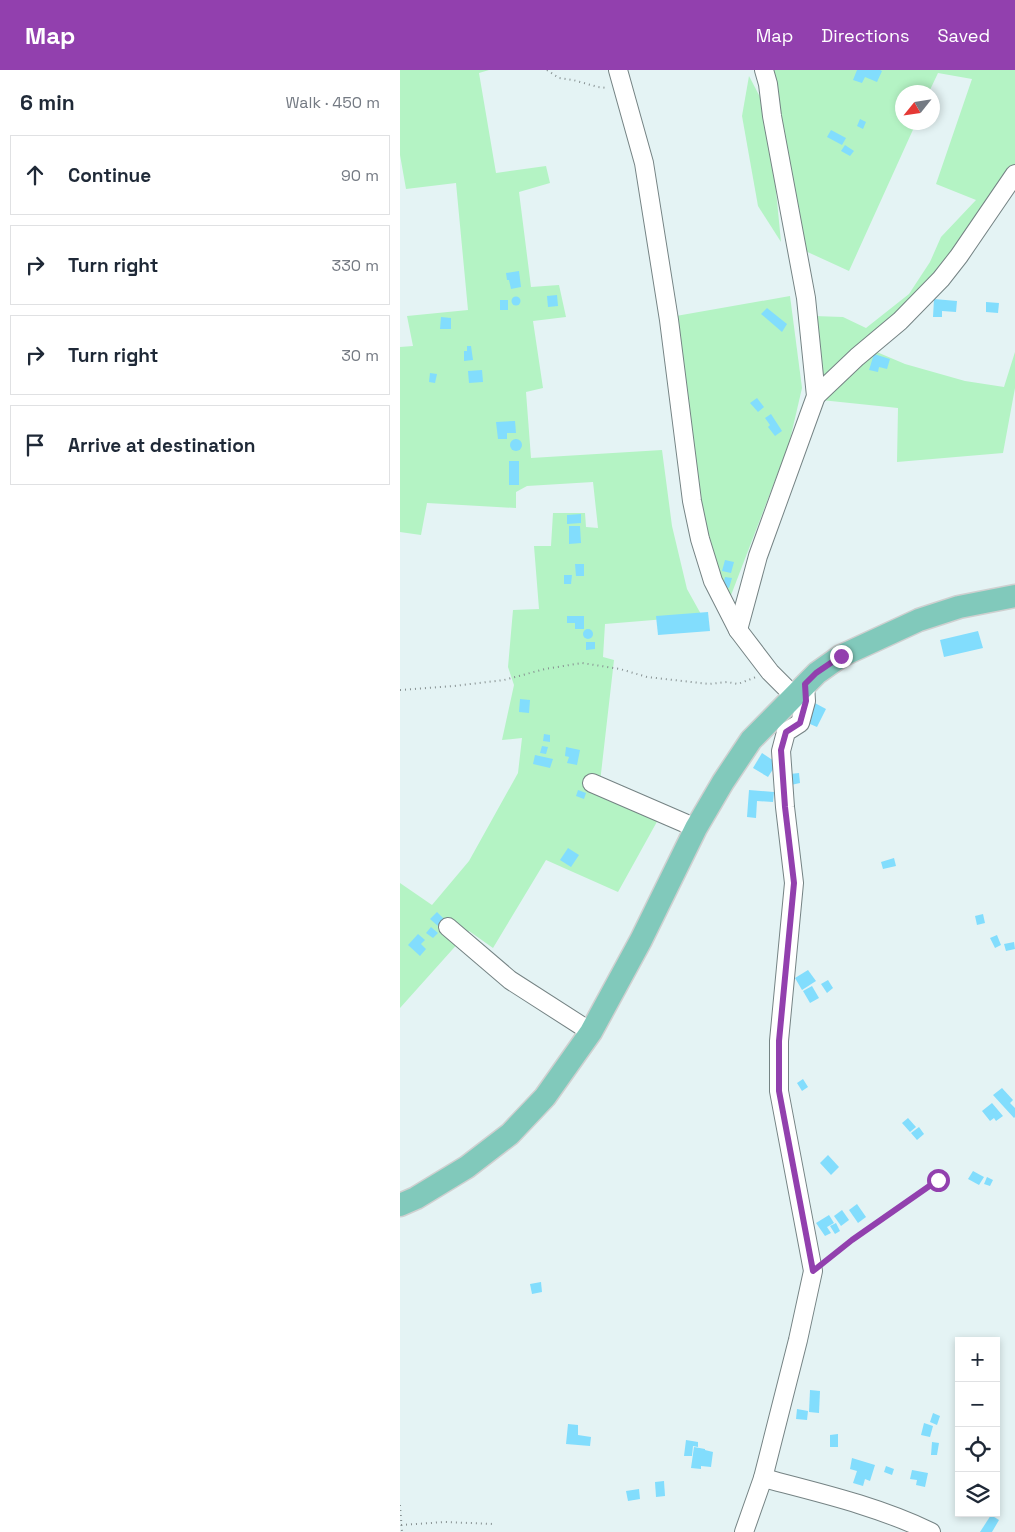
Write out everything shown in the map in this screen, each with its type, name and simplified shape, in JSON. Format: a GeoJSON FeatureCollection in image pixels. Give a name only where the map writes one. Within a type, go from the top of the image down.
{"type":"FeatureCollection","features":[{"type":"Feature","properties":{"kind":"main road"},"geometry":{"type":"LineString","coordinates":[[400,1205],[416,1198],[467,1167],[510,1134],[545,1096],[591,1032],[641,940],[696,828],[723,782],[751,740],[816,673],[841,656],[920,620],[959,607],[1015,596]]}},
{"type":"Feature","properties":{"kind":"street"},"geometry":{"type":"LineString","coordinates":[[618,70],[644,163],[669,320],[692,501],[700,539],[713,581],[738,630],[770,672],[800,690],[806,701],[800,723],[786,732],[781,750],[785,807],[794,883],[779,1041],[779,1091],[813,1271],[798,1340],[763,1478],[744,1532]]}},
{"type":"Feature","properties":{"kind":"street"},"geometry":{"type":"LineString","coordinates":[[738,630],[758,556],[816,396],[806,298],[764,70]]}},
{"type":"Feature","properties":{"kind":"street"},"geometry":{"type":"LineString","coordinates":[[816,396],[857,357],[900,321],[941,279],[1015,174]]}},
{"type":"Feature","properties":{"kind":"street"},"geometry":{"type":"LineString","coordinates":[[592,782],[696,828]]}},
{"type":"Feature","properties":{"kind":"street"},"geometry":{"type":"LineString","coordinates":[[448,927],[510,980],[591,1032]]}},
{"type":"Feature","properties":{"kind":"street"},"geometry":{"type":"LineString","coordinates":[[763,1478],[863,1504],[905,1519],[931,1532]]}},
{"type":"Feature","properties":{"kind":"path"},"geometry":{"type":"LineString","coordinates":[[548,70],[559,78],[598,87],[624,89]]}},
{"type":"Feature","properties":{"kind":"path"},"geometry":{"type":"LineString","coordinates":[[400,690],[504,680],[545,669],[582,663],[620,669],[646,677],[709,684],[727,682],[738,684],[770,672]]}},
{"type":"Feature","properties":{"kind":"path"},"geometry":{"type":"LineString","coordinates":[[813,1271],[852,1240],[938,1180]]}},
{"type":"Feature","properties":{"kind":"path"},"geometry":{"type":"LineString","coordinates":[[400,1505],[402,1532]]}},
{"type":"Feature","properties":{"kind":"path"},"geometry":{"type":"LineString","coordinates":[[401,1525],[445,1522],[494,1524]]}},
{"type":"Feature","properties":{"kind":"green space"},"geometry":{"type":"Polygon","coordinates":[[[400,70],[489,70],[479,73],[496,173],[546,166],[550,183],[519,192],[531,287],[559,285],[566,317],[533,321],[543,388],[526,392],[531,458],[662,450],[672,526],[687,589],[702,616],[605,624],[603,657],[614,660],[599,791],[659,818],[618,892],[546,860],[493,948],[469,931],[400,1008],[400,883],[432,905],[469,861],[518,773],[522,738],[502,740],[514,685],[508,667],[513,610],[539,609],[534,546],[551,546],[553,513],[585,513],[586,527],[598,528],[593,482],[527,486],[516,492],[516,508],[427,503],[421,535],[400,532],[400,347],[413,346],[407,316],[468,310],[456,183],[406,189],[400,155],[400,70]]]}},
{"type":"Feature","properties":{"kind":"green space"},"geometry":{"type":"Polygon","coordinates":[[[771,70],[1015,70],[1015,166],[927,285],[834,371],[819,380],[814,316],[843,317],[866,328],[909,294],[930,262],[941,237],[976,200],[936,184],[972,79],[938,73],[932,85],[895,85],[895,130],[913,130],[849,271],[801,249],[771,70]]]}},
{"type":"Feature","properties":{"kind":"green space"},"geometry":{"type":"Polygon","coordinates":[[[749,76],[760,97],[774,170],[781,242],[758,206],[742,116],[749,76]]]}},
{"type":"Feature","properties":{"kind":"green space"},"geometry":{"type":"Polygon","coordinates":[[[790,296],[802,388],[789,444],[728,603],[713,569],[701,509],[676,316],[790,296]]]}},
{"type":"Feature","properties":{"kind":"green space"},"geometry":{"type":"Polygon","coordinates":[[[872,350],[905,364],[965,381],[1004,387],[1015,352],[1015,388],[1003,453],[897,462],[898,408],[821,400],[872,350]]]}},
{"type":"Feature","properties":{"kind":"building"},"geometry":{"type":"Polygon","coordinates":[[[857,70],[882,71],[877,82],[865,77],[862,83],[853,80],[857,70]]]}},
{"type":"Feature","properties":{"kind":"building"},"geometry":{"type":"Polygon","coordinates":[[[860,119],[866,122],[863,129],[857,126],[860,119]]]}},
{"type":"Feature","properties":{"kind":"building"},"geometry":{"type":"Polygon","coordinates":[[[831,130],[846,138],[842,145],[827,137],[831,130]]]}},
{"type":"Feature","properties":{"kind":"building"},"geometry":{"type":"Polygon","coordinates":[[[845,145],[854,151],[850,156],[841,151],[845,145]]]}},
{"type":"Feature","properties":{"kind":"building"},"geometry":{"type":"Polygon","coordinates":[[[519,271],[521,287],[511,289],[506,273],[519,271]]]}},
{"type":"Feature","properties":{"kind":"building"},"geometry":{"type":"Polygon","coordinates":[[[557,295],[558,306],[548,307],[547,296],[557,295]]]}},
{"type":"Feature","properties":{"kind":"building"},"geometry":{"type":"Polygon","coordinates":[[[516,296],[521,301],[516,306],[511,301],[516,296]]]}},
{"type":"Feature","properties":{"kind":"building"},"geometry":{"type":"Polygon","coordinates":[[[934,299],[957,301],[956,312],[942,311],[942,317],[933,317],[934,299]]]}},
{"type":"Feature","properties":{"kind":"building"},"geometry":{"type":"Polygon","coordinates":[[[500,300],[508,300],[508,310],[500,310],[500,300]]]}},
{"type":"Feature","properties":{"kind":"building"},"geometry":{"type":"Polygon","coordinates":[[[986,302],[999,303],[998,313],[986,312],[986,302]]]}},
{"type":"Feature","properties":{"kind":"building"},"geometry":{"type":"Polygon","coordinates":[[[767,308],[787,324],[782,332],[761,314],[767,308]]]}},
{"type":"Feature","properties":{"kind":"building"},"geometry":{"type":"Polygon","coordinates":[[[441,317],[451,318],[451,329],[440,329],[441,317]]]}},
{"type":"Feature","properties":{"kind":"building"},"geometry":{"type":"Polygon","coordinates":[[[467,346],[471,346],[473,360],[464,361],[464,351],[467,351],[467,346]]]}},
{"type":"Feature","properties":{"kind":"building"},"geometry":{"type":"Polygon","coordinates":[[[874,354],[890,359],[887,369],[879,367],[878,372],[869,370],[874,354]]]}},
{"type":"Feature","properties":{"kind":"building"},"geometry":{"type":"Polygon","coordinates":[[[482,370],[483,382],[469,383],[468,371],[482,370]]]}},
{"type":"Feature","properties":{"kind":"building"},"geometry":{"type":"Polygon","coordinates":[[[430,373],[437,374],[435,383],[429,382],[430,373]]]}},
{"type":"Feature","properties":{"kind":"building"},"geometry":{"type":"Polygon","coordinates":[[[757,398],[764,407],[758,412],[750,403],[757,398]]]}},
{"type":"Feature","properties":{"kind":"building"},"geometry":{"type":"Polygon","coordinates":[[[771,414],[782,431],[775,436],[768,427],[770,425],[765,418],[771,414]]]}},
{"type":"Feature","properties":{"kind":"building"},"geometry":{"type":"Polygon","coordinates":[[[515,421],[516,433],[507,433],[507,439],[498,439],[496,422],[515,421]]]}},
{"type":"Feature","properties":{"kind":"building"},"geometry":{"type":"Polygon","coordinates":[[[518,439],[521,440],[521,450],[514,451],[511,450],[510,443],[511,440],[518,439]]]}},
{"type":"Feature","properties":{"kind":"building"},"geometry":{"type":"Polygon","coordinates":[[[509,461],[519,461],[519,485],[509,485],[509,461]]]}},
{"type":"Feature","properties":{"kind":"building"},"geometry":{"type":"Polygon","coordinates":[[[581,514],[581,523],[567,524],[567,515],[581,514]]]}},
{"type":"Feature","properties":{"kind":"building"},"geometry":{"type":"Polygon","coordinates":[[[569,526],[580,526],[581,543],[569,544],[569,526]]]}},
{"type":"Feature","properties":{"kind":"building"},"geometry":{"type":"Polygon","coordinates":[[[725,560],[734,562],[731,573],[722,571],[725,560]]]}},
{"type":"Feature","properties":{"kind":"building"},"geometry":{"type":"Polygon","coordinates":[[[575,564],[584,564],[584,576],[576,576],[575,564]]]}},
{"type":"Feature","properties":{"kind":"building"},"geometry":{"type":"Polygon","coordinates":[[[564,575],[572,575],[571,584],[564,584],[564,575]]]}},
{"type":"Feature","properties":{"kind":"building"},"geometry":{"type":"Polygon","coordinates":[[[725,577],[732,578],[729,588],[723,586],[725,577]]]}},
{"type":"Feature","properties":{"kind":"building"},"geometry":{"type":"Polygon","coordinates":[[[708,612],[710,631],[658,635],[656,616],[708,612]]]}},
{"type":"Feature","properties":{"kind":"building"},"geometry":{"type":"Polygon","coordinates":[[[567,616],[584,616],[584,629],[575,629],[575,623],[567,623],[567,616]]]}},
{"type":"Feature","properties":{"kind":"building"},"geometry":{"type":"Polygon","coordinates":[[[586,629],[590,629],[593,634],[592,638],[586,639],[583,636],[583,632],[586,629]]]}},
{"type":"Feature","properties":{"kind":"building"},"geometry":{"type":"Polygon","coordinates":[[[978,631],[983,648],[944,657],[940,640],[978,631]]]}},
{"type":"Feature","properties":{"kind":"building"},"geometry":{"type":"Polygon","coordinates":[[[586,642],[595,642],[595,649],[586,650],[586,642]]]}},
{"type":"Feature","properties":{"kind":"building"},"geometry":{"type":"Polygon","coordinates":[[[520,699],[530,700],[529,713],[519,712],[520,699]]]}},
{"type":"Feature","properties":{"kind":"building"},"geometry":{"type":"Polygon","coordinates":[[[813,702],[826,709],[817,727],[810,724],[808,728],[802,725],[813,702]]]}},
{"type":"Feature","properties":{"kind":"building"},"geometry":{"type":"Polygon","coordinates":[[[544,734],[550,735],[550,742],[543,741],[544,734]]]}},
{"type":"Feature","properties":{"kind":"building"},"geometry":{"type":"Polygon","coordinates":[[[542,746],[548,747],[546,754],[540,753],[542,746]]]}},
{"type":"Feature","properties":{"kind":"building"},"geometry":{"type":"Polygon","coordinates":[[[566,747],[580,750],[577,765],[567,763],[569,757],[565,756],[566,747]]]}},
{"type":"Feature","properties":{"kind":"building"},"geometry":{"type":"Polygon","coordinates":[[[762,753],[777,763],[768,777],[753,768],[762,753]]]}},
{"type":"Feature","properties":{"kind":"building"},"geometry":{"type":"Polygon","coordinates":[[[535,755],[553,759],[550,768],[533,764],[535,755]]]}},
{"type":"Feature","properties":{"kind":"building"},"geometry":{"type":"Polygon","coordinates":[[[799,773],[800,783],[791,785],[790,774],[799,773]]]}},
{"type":"Feature","properties":{"kind":"building"},"geometry":{"type":"Polygon","coordinates":[[[578,790],[586,793],[584,799],[576,796],[578,790]]]}},
{"type":"Feature","properties":{"kind":"building"},"geometry":{"type":"Polygon","coordinates":[[[749,790],[774,792],[773,802],[757,801],[756,818],[747,817],[749,790]]]}},
{"type":"Feature","properties":{"kind":"building"},"geometry":{"type":"Polygon","coordinates":[[[568,848],[579,855],[571,867],[560,860],[568,848]]]}},
{"type":"Feature","properties":{"kind":"building"},"geometry":{"type":"Polygon","coordinates":[[[894,858],[896,866],[883,869],[881,862],[894,858]]]}},
{"type":"Feature","properties":{"kind":"building"},"geometry":{"type":"Polygon","coordinates":[[[437,912],[444,919],[438,926],[430,919],[437,912]]]}},
{"type":"Feature","properties":{"kind":"building"},"geometry":{"type":"Polygon","coordinates":[[[983,914],[985,923],[977,925],[975,916],[983,914]]]}},
{"type":"Feature","properties":{"kind":"building"},"geometry":{"type":"Polygon","coordinates":[[[431,927],[438,933],[433,938],[426,933],[431,927]]]}},
{"type":"Feature","properties":{"kind":"building"},"geometry":{"type":"Polygon","coordinates":[[[418,934],[425,940],[421,944],[426,949],[420,956],[408,945],[418,934]]]}},
{"type":"Feature","properties":{"kind":"building"},"geometry":{"type":"Polygon","coordinates":[[[997,935],[1001,945],[995,948],[990,938],[997,935]]]}},
{"type":"Feature","properties":{"kind":"building"},"geometry":{"type":"Polygon","coordinates":[[[1014,942],[1015,949],[1006,951],[1004,944],[1014,942]]]}},
{"type":"Feature","properties":{"kind":"building"},"geometry":{"type":"Polygon","coordinates":[[[808,970],[816,981],[802,990],[795,978],[808,970]]]}},
{"type":"Feature","properties":{"kind":"building"},"geometry":{"type":"Polygon","coordinates":[[[828,980],[833,988],[827,993],[821,984],[828,980]]]}},
{"type":"Feature","properties":{"kind":"building"},"geometry":{"type":"Polygon","coordinates":[[[812,986],[819,998],[810,1003],[803,991],[812,986]]]}},
{"type":"Feature","properties":{"kind":"building"},"geometry":{"type":"Polygon","coordinates":[[[803,1079],[808,1087],[802,1091],[797,1083],[803,1079]]]}},
{"type":"Feature","properties":{"kind":"building"},"geometry":{"type":"Polygon","coordinates":[[[1002,1088],[1013,1100],[1010,1103],[1015,1108],[1014,1118],[993,1095],[1002,1088]]]}},
{"type":"Feature","properties":{"kind":"building"},"geometry":{"type":"Polygon","coordinates":[[[992,1103],[1003,1116],[996,1121],[994,1118],[990,1121],[982,1111],[992,1103]]]}},
{"type":"Feature","properties":{"kind":"building"},"geometry":{"type":"Polygon","coordinates":[[[908,1118],[916,1127],[910,1132],[902,1123],[908,1118]]]}},
{"type":"Feature","properties":{"kind":"building"},"geometry":{"type":"Polygon","coordinates":[[[919,1127],[924,1134],[917,1140],[911,1133],[919,1127]]]}},
{"type":"Feature","properties":{"kind":"building"},"geometry":{"type":"Polygon","coordinates":[[[828,1155],[839,1167],[831,1175],[820,1163],[828,1155]]]}},
{"type":"Feature","properties":{"kind":"building"},"geometry":{"type":"Polygon","coordinates":[[[973,1171],[984,1177],[979,1185],[968,1179],[973,1171]]]}},
{"type":"Feature","properties":{"kind":"building"},"geometry":{"type":"Polygon","coordinates":[[[987,1177],[993,1180],[990,1186],[984,1184],[987,1177]]]}},
{"type":"Feature","properties":{"kind":"building"},"geometry":{"type":"Polygon","coordinates":[[[857,1204],[866,1217],[858,1223],[849,1210],[857,1204]]]}},
{"type":"Feature","properties":{"kind":"building"},"geometry":{"type":"Polygon","coordinates":[[[842,1210],[849,1220],[841,1226],[834,1216],[842,1210]]]}},
{"type":"Feature","properties":{"kind":"building"},"geometry":{"type":"Polygon","coordinates":[[[829,1215],[834,1223],[827,1227],[831,1233],[825,1236],[816,1223],[829,1215]]]}},
{"type":"Feature","properties":{"kind":"building"},"geometry":{"type":"Polygon","coordinates":[[[836,1223],[840,1231],[835,1234],[830,1226],[836,1223]]]}},
{"type":"Feature","properties":{"kind":"building"},"geometry":{"type":"Polygon","coordinates":[[[541,1282],[542,1292],[532,1294],[530,1284],[541,1282]]]}},
{"type":"Feature","properties":{"kind":"building"},"geometry":{"type":"Polygon","coordinates":[[[810,1390],[820,1391],[819,1413],[809,1412],[810,1390]]]}},
{"type":"Feature","properties":{"kind":"building"},"geometry":{"type":"Polygon","coordinates":[[[797,1409],[808,1411],[807,1420],[796,1419],[797,1409]]]}},
{"type":"Feature","properties":{"kind":"building"},"geometry":{"type":"Polygon","coordinates":[[[933,1413],[940,1416],[937,1425],[930,1422],[933,1413]]]}},
{"type":"Feature","properties":{"kind":"building"},"geometry":{"type":"Polygon","coordinates":[[[924,1423],[933,1426],[930,1437],[921,1435],[924,1423]]]}},
{"type":"Feature","properties":{"kind":"building"},"geometry":{"type":"Polygon","coordinates":[[[568,1424],[578,1425],[578,1435],[591,1437],[590,1446],[566,1444],[568,1424]]]}},
{"type":"Feature","properties":{"kind":"building"},"geometry":{"type":"Polygon","coordinates":[[[838,1434],[838,1447],[830,1447],[830,1435],[838,1434]]]}},
{"type":"Feature","properties":{"kind":"building"},"geometry":{"type":"Polygon","coordinates":[[[686,1440],[698,1442],[698,1447],[693,1446],[692,1456],[684,1456],[686,1440]]]}},
{"type":"Feature","properties":{"kind":"building"},"geometry":{"type":"Polygon","coordinates":[[[932,1442],[939,1443],[937,1455],[931,1455],[932,1442]]]}},
{"type":"Feature","properties":{"kind":"building"},"geometry":{"type":"Polygon","coordinates":[[[694,1447],[713,1452],[711,1467],[691,1468],[694,1447]]]}},
{"type":"Feature","properties":{"kind":"building"},"geometry":{"type":"Polygon","coordinates":[[[852,1458],[875,1465],[870,1481],[865,1479],[863,1486],[853,1483],[857,1471],[850,1469],[852,1458]]]}},
{"type":"Feature","properties":{"kind":"building"},"geometry":{"type":"Polygon","coordinates":[[[886,1466],[894,1469],[892,1475],[884,1472],[886,1466]]]}},
{"type":"Feature","properties":{"kind":"building"},"geometry":{"type":"Polygon","coordinates":[[[912,1470],[928,1473],[925,1487],[916,1485],[917,1480],[910,1479],[912,1470]]]}},
{"type":"Feature","properties":{"kind":"building"},"geometry":{"type":"Polygon","coordinates":[[[664,1481],[665,1496],[656,1497],[655,1482],[664,1481]]]}},
{"type":"Feature","properties":{"kind":"building"},"geometry":{"type":"Polygon","coordinates":[[[639,1489],[640,1499],[628,1501],[626,1491],[639,1489]]]}},
{"type":"Feature","properties":{"kind":"building"},"geometry":{"type":"Polygon","coordinates":[[[990,1517],[999,1520],[992,1532],[980,1532],[990,1517]]]}},
{"type":"Feature","properties":{"kind":"route"},"geometry":{"type":"LineString","coordinates":[[841,656],[816,673],[805,684],[806,701],[800,723],[786,732],[781,750],[785,807],[794,883],[779,1041],[779,1091],[813,1271],[852,1240],[938,1180]]}}]}
